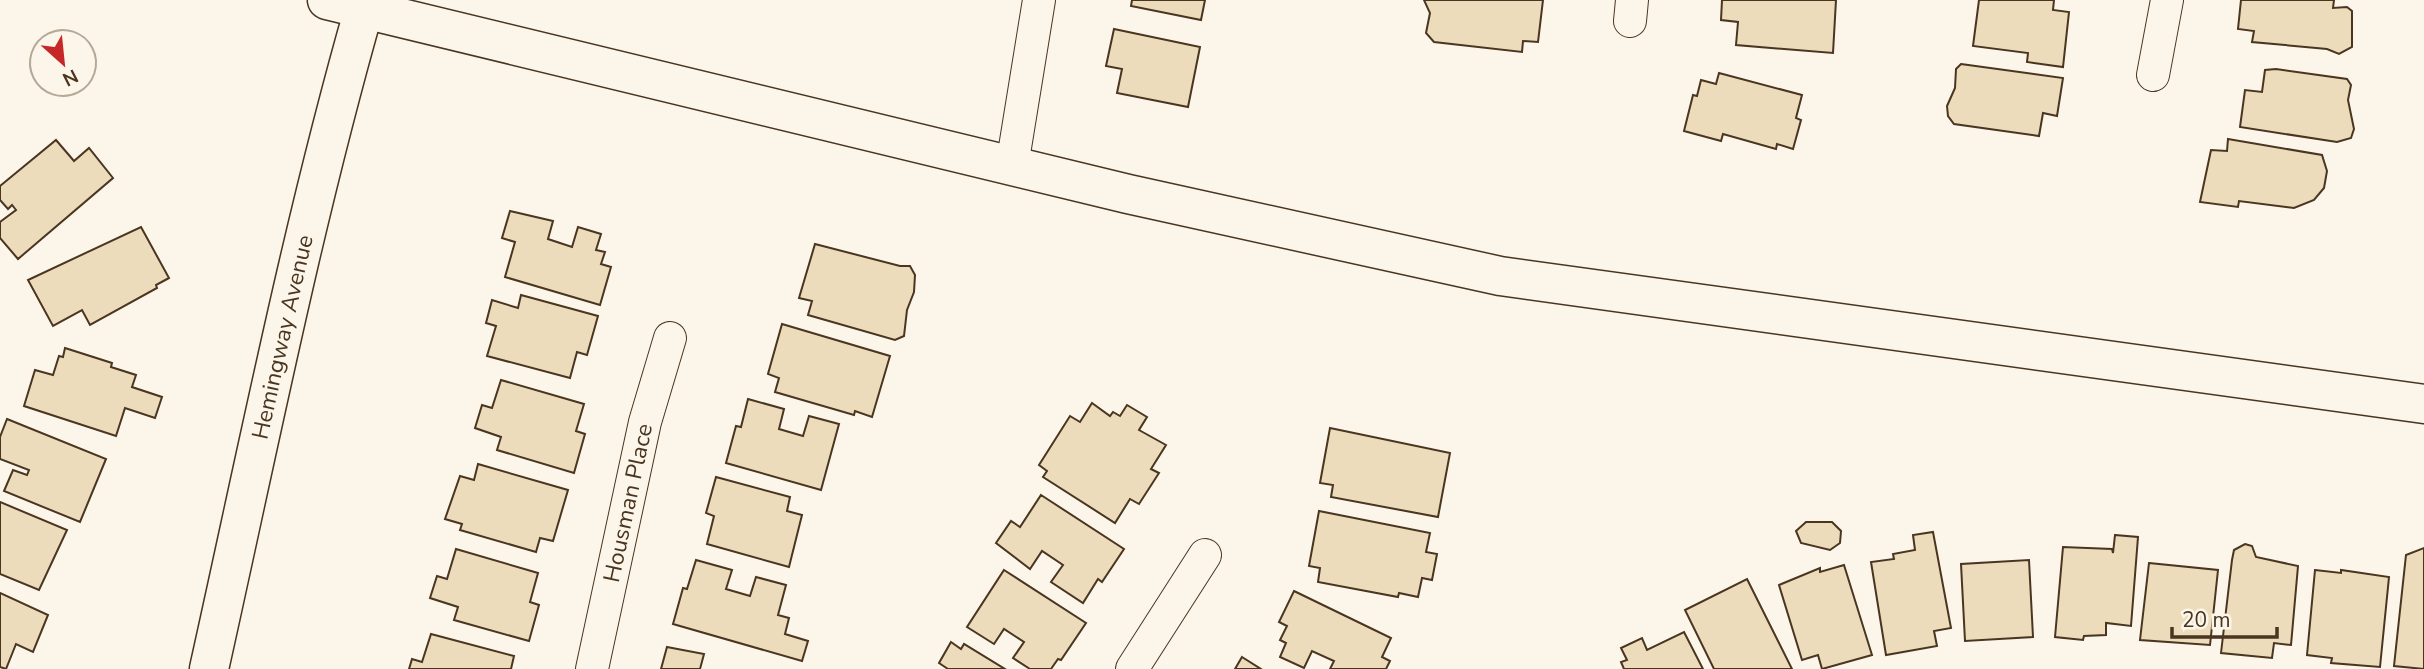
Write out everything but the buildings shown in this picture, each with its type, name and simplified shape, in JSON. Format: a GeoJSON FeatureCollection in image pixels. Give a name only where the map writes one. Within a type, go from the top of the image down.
{"type":"FeatureCollection","features":[{"type":"Feature","properties":{"kind":"main road"},"geometry":{"type":"LineString","coordinates":[[327,0],[1012,166],[1500,276],[2424,404]]}},
{"type":"Feature","properties":{"kind":"main road","name":"Hemingway Avenue"},"geometry":{"type":"LineString","coordinates":[[209,669],[267,407],[346,73],[364,9]]}},
{"type":"Feature","properties":{"kind":"street"},"geometry":{"type":"LineString","coordinates":[[1012,166],[1039,0]]}},
{"type":"Feature","properties":{"kind":"street"},"geometry":{"type":"LineString","coordinates":[[2153,75],[2167,0]]}},
{"type":"Feature","properties":{"kind":"street","name":"Housman Place"},"geometry":{"type":"LineString","coordinates":[[592,669],[645,422],[670,338]]}},
{"type":"Feature","properties":{"kind":"street"},"geometry":{"type":"LineString","coordinates":[[1132,669],[1205,555]]}}]}
